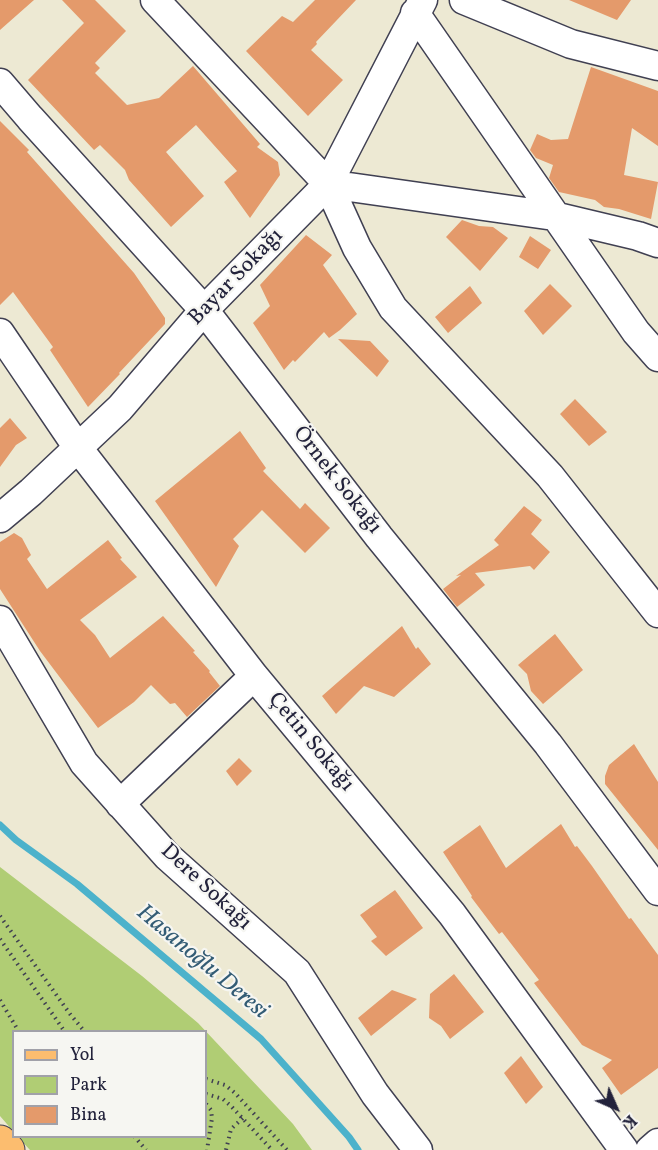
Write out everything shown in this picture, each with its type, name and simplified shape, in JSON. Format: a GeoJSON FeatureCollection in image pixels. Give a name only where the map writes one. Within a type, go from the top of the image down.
{"type":"FeatureCollection","features":[{"type":"Feature","properties":{"kind":"main road"},"geometry":{"type":"LineString","coordinates":[[0,1142],[8,1150]]}},
{"type":"Feature","properties":{"kind":"street"},"geometry":{"type":"LineString","coordinates":[[155,0],[328,184],[357,248],[393,308],[550,476],[658,614]]}},
{"type":"Feature","properties":{"kind":"street"},"geometry":{"type":"LineString","coordinates":[[464,0],[571,44],[658,66]]}},
{"type":"Feature","properties":{"kind":"street"},"geometry":{"type":"LineString","coordinates":[[419,7],[554,216],[636,332],[658,357]]}},
{"type":"Feature","properties":{"kind":"street","name":"Bayar Sokağı"},"geometry":{"type":"LineString","coordinates":[[0,518],[120,408],[204,310],[328,184],[419,7]]}},
{"type":"Feature","properties":{"kind":"street","name":"Örnek Sokağı"},"geometry":{"type":"LineString","coordinates":[[0,83],[204,310],[379,537],[548,744],[658,891]]}},
{"type":"Feature","properties":{"kind":"street"},"geometry":{"type":"LineString","coordinates":[[328,184],[554,216],[658,243]]}},
{"type":"Feature","properties":{"kind":"street","name":"Çetin Sokağı"},"geometry":{"type":"LineString","coordinates":[[0,333],[78,448],[254,676],[452,914],[624,1150]]}},
{"type":"Feature","properties":{"kind":"street","name":"Dere Sokağı"},"geometry":{"type":"LineString","coordinates":[[0,620],[84,763],[167,856],[297,972],[375,1094],[418,1150]]}},
{"type":"Feature","properties":{"kind":"street"},"geometry":{"type":"LineString","coordinates":[[120,804],[254,676]]}},
{"type":"Feature","properties":{"kind":"street"},"geometry":{"type":"LineString","coordinates":[[650,1150],[658,1143]]}},
{"type":"Feature","properties":{"kind":"path"},"geometry":{"type":"LineString","coordinates":[[0,916],[83,1030]]}},
{"type":"Feature","properties":{"kind":"path"},"geometry":{"type":"LineString","coordinates":[[0,939],[64,1030]]}},
{"type":"Feature","properties":{"kind":"path"},"geometry":{"type":"LineString","coordinates":[[0,1000],[18,1030]]}},
{"type":"Feature","properties":{"kind":"path"},"geometry":{"type":"LineString","coordinates":[[207,1079],[225,1085],[235,1093],[287,1150]]}},
{"type":"Feature","properties":{"kind":"path"},"geometry":{"type":"LineString","coordinates":[[207,1094],[223,1099],[272,1150]]}},
{"type":"Feature","properties":{"kind":"path"},"geometry":{"type":"LineString","coordinates":[[207,1105],[211,1110],[212,1118],[207,1150]]}},
{"type":"Feature","properties":{"kind":"path"},"geometry":{"type":"LineString","coordinates":[[226,1150],[231,1129],[243,1118]]}},
{"type":"Feature","properties":{"kind":"path"},"geometry":{"type":"LineString","coordinates":[[135,1138],[146,1150]]}},
{"type":"Feature","properties":{"kind":"green space"},"geometry":{"type":"Polygon","coordinates":[[[0,867],[142,976],[205,1030],[12,1030],[12,1130],[0,1116],[0,867]]]}},
{"type":"Feature","properties":{"kind":"green space"},"geometry":{"type":"Polygon","coordinates":[[[207,1033],[293,1124],[312,1150],[30,1150],[19,1138],[207,1138],[207,1033]]]}},
{"type":"Feature","properties":{"kind":"building"},"geometry":{"type":"Polygon","coordinates":[[[0,0],[34,0],[0,30],[0,0]]]}},
{"type":"Feature","properties":{"kind":"building"},"geometry":{"type":"Polygon","coordinates":[[[62,0],[95,0],[126,31],[95,63],[100,68],[95,73],[127,105],[159,98],[193,66],[260,144],[257,147],[278,162],[280,175],[250,218],[224,182],[237,171],[196,125],[166,152],[204,196],[171,227],[129,180],[125,170],[100,145],[94,150],[28,80],[84,23],[62,0]]]}},
{"type":"Feature","properties":{"kind":"building"},"geometry":{"type":"Polygon","coordinates":[[[315,0],[356,0],[311,50],[343,80],[308,116],[246,51],[282,16],[293,22],[315,0]]]}},
{"type":"Feature","properties":{"kind":"building"},"geometry":{"type":"Polygon","coordinates":[[[569,0],[631,0],[617,20],[569,0]]]}},
{"type":"Feature","properties":{"kind":"building"},"geometry":{"type":"Polygon","coordinates":[[[591,67],[658,91],[658,146],[632,128],[624,175],[658,182],[651,219],[604,207],[595,200],[559,192],[549,178],[553,165],[536,158],[530,150],[537,134],[551,140],[568,139],[591,67]]]}},
{"type":"Feature","properties":{"kind":"building"},"geometry":{"type":"Polygon","coordinates":[[[0,121],[29,150],[27,152],[134,273],[165,318],[165,324],[88,407],[50,350],[53,347],[13,292],[0,305],[0,121]]]}},
{"type":"Feature","properties":{"kind":"building"},"geometry":{"type":"Polygon","coordinates":[[[462,220],[479,226],[493,227],[508,238],[480,271],[446,237],[462,220]]]}},
{"type":"Feature","properties":{"kind":"building"},"geometry":{"type":"Polygon","coordinates":[[[306,235],[332,255],[323,265],[357,314],[329,338],[324,332],[284,370],[253,323],[270,306],[260,285],[306,235]]]}},
{"type":"Feature","properties":{"kind":"building"},"geometry":{"type":"Polygon","coordinates":[[[530,236],[551,250],[538,269],[519,257],[530,236]]]}},
{"type":"Feature","properties":{"kind":"building"},"geometry":{"type":"Polygon","coordinates":[[[550,284],[572,306],[543,335],[524,311],[550,284]]]}},
{"type":"Feature","properties":{"kind":"building"},"geometry":{"type":"Polygon","coordinates":[[[470,286],[482,303],[448,333],[435,317],[470,286]]]}},
{"type":"Feature","properties":{"kind":"building"},"geometry":{"type":"Polygon","coordinates":[[[338,339],[370,341],[389,361],[377,377],[338,339]]]}},
{"type":"Feature","properties":{"kind":"building"},"geometry":{"type":"Polygon","coordinates":[[[575,399],[607,432],[589,446],[560,414],[575,399]]]}},
{"type":"Feature","properties":{"kind":"building"},"geometry":{"type":"Polygon","coordinates":[[[10,418],[27,438],[16,445],[0,467],[0,428],[10,418]]]}},
{"type":"Feature","properties":{"kind":"building"},"geometry":{"type":"Polygon","coordinates":[[[240,431],[266,468],[263,471],[300,509],[305,503],[330,528],[305,553],[262,510],[233,539],[239,546],[216,587],[155,501],[240,431]]]}},
{"type":"Feature","properties":{"kind":"building"},"geometry":{"type":"Polygon","coordinates":[[[524,506],[542,520],[531,534],[550,552],[534,570],[530,566],[475,573],[485,585],[457,607],[443,589],[461,575],[456,576],[499,545],[494,540],[524,506]]]}},
{"type":"Feature","properties":{"kind":"building"},"geometry":{"type":"Polygon","coordinates":[[[14,533],[22,538],[31,555],[27,559],[47,589],[108,540],[122,558],[120,559],[137,577],[80,620],[95,635],[110,658],[163,616],[195,651],[193,652],[220,686],[187,717],[175,703],[170,704],[151,685],[134,702],[98,728],[40,651],[0,589],[0,542],[14,533]]]}},
{"type":"Feature","properties":{"kind":"building"},"geometry":{"type":"Polygon","coordinates":[[[402,626],[416,649],[418,647],[431,664],[394,697],[364,686],[336,714],[322,696],[402,626]]]}},
{"type":"Feature","properties":{"kind":"building"},"geometry":{"type":"Polygon","coordinates":[[[555,634],[583,670],[543,704],[531,691],[527,674],[518,665],[555,634]]]}},
{"type":"Feature","properties":{"kind":"building"},"geometry":{"type":"Polygon","coordinates":[[[634,744],[658,782],[658,850],[605,784],[609,765],[634,744]]]}},
{"type":"Feature","properties":{"kind":"building"},"geometry":{"type":"Polygon","coordinates":[[[239,758],[252,771],[237,786],[226,771],[239,758]]]}},
{"type":"Feature","properties":{"kind":"building"},"geometry":{"type":"Polygon","coordinates":[[[561,824],[575,847],[577,846],[629,919],[631,918],[658,955],[658,1068],[621,1095],[602,1068],[612,1060],[582,1045],[534,983],[539,980],[471,897],[443,852],[480,825],[506,868],[561,824]]]}},
{"type":"Feature","properties":{"kind":"building"},"geometry":{"type":"Polygon","coordinates":[[[395,890],[423,928],[386,956],[371,941],[377,937],[360,915],[395,890]]]}},
{"type":"Feature","properties":{"kind":"building"},"geometry":{"type":"Polygon","coordinates":[[[454,974],[484,1012],[450,1039],[441,1026],[429,1018],[430,994],[454,974]]]}},
{"type":"Feature","properties":{"kind":"building"},"geometry":{"type":"Polygon","coordinates":[[[392,990],[417,999],[371,1036],[358,1018],[392,990]]]}},
{"type":"Feature","properties":{"kind":"building"},"geometry":{"type":"Polygon","coordinates":[[[521,1056],[543,1087],[526,1104],[504,1073],[521,1056]]]}},
{"type":"Feature","properties":{"kind":"waterway","name":"Hasanoğlu Deresi"},"geometry":{"type":"LineString","coordinates":[[0,825],[16,840],[77,884],[261,1039],[358,1150]]}}]}
